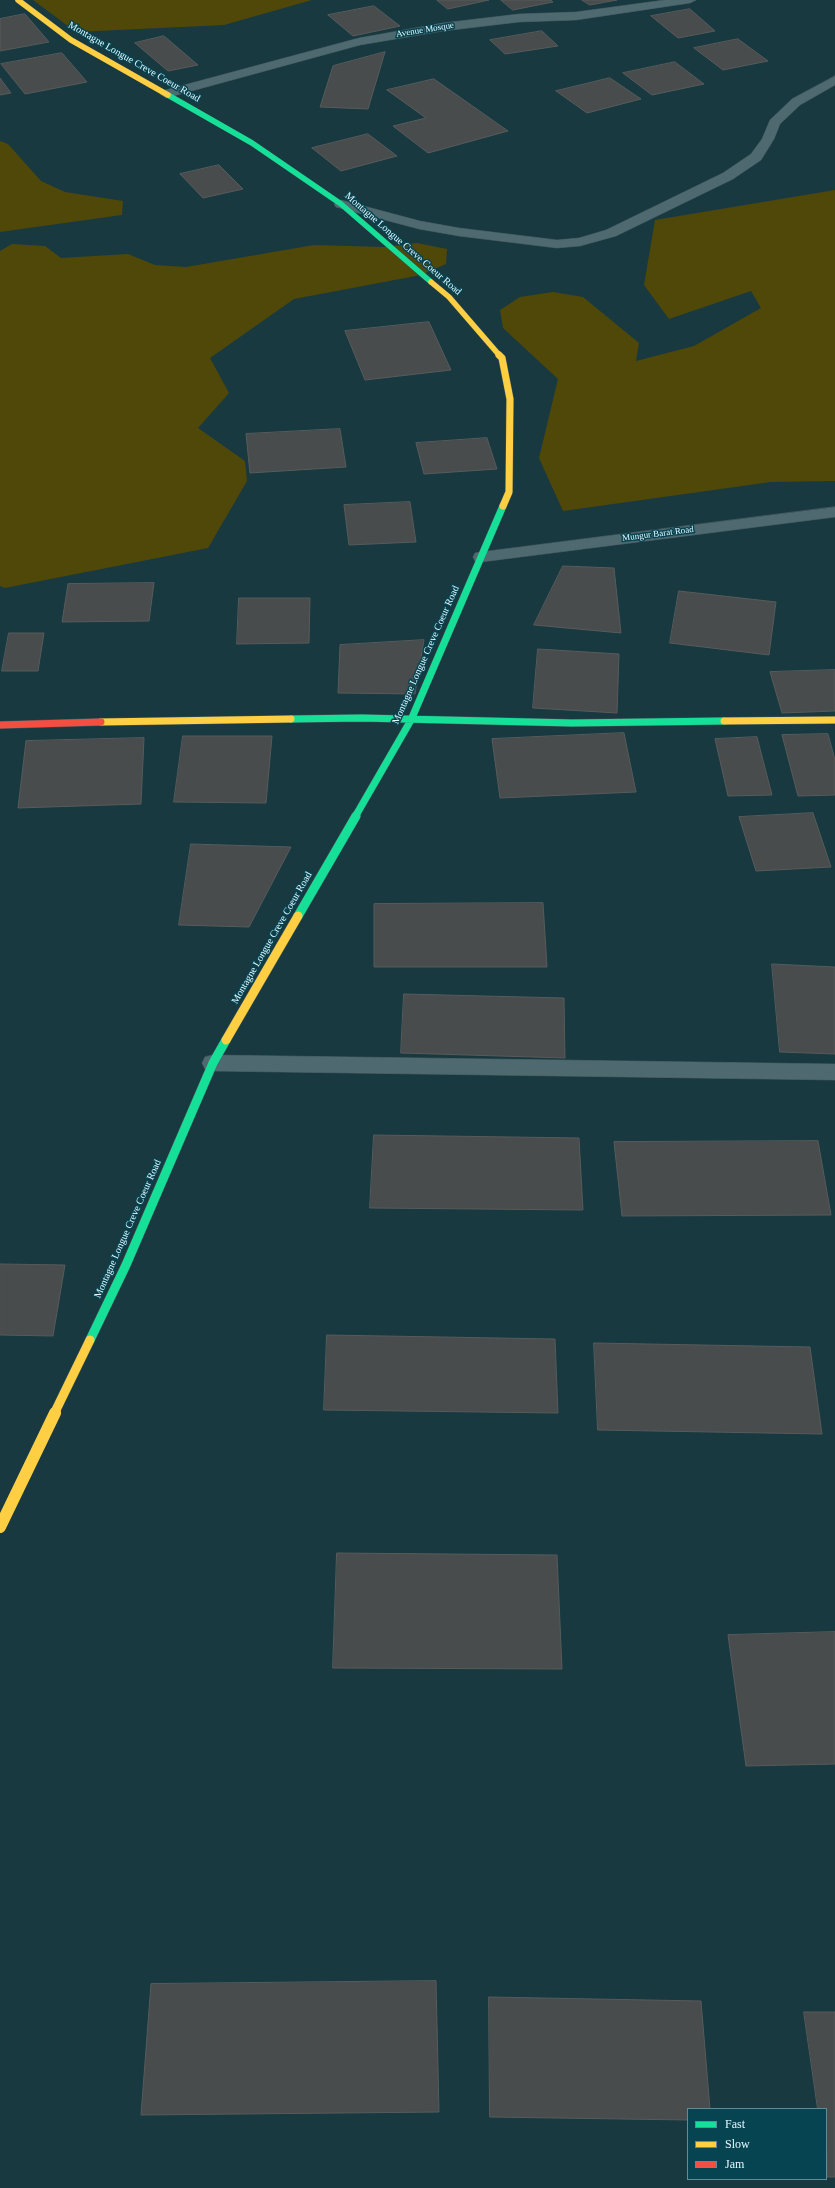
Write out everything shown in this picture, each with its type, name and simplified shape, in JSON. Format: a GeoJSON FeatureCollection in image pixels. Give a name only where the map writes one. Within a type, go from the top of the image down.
{"type":"FeatureCollection","features":[{"type":"Feature","properties":{"kind":"main road","name":"Montagne Longue Creve Coeur Road"},"geometry":{"type":"LineString","coordinates":[[0,1527],[126,1265],[213,1063],[412,720],[509,492],[510,399],[502,358],[449,298],[341,204],[252,143],[71,40],[18,0]]}},
{"type":"Feature","properties":{"kind":"main road"},"geometry":{"type":"LineString","coordinates":[[0,725],[238,719],[572,723],[835,720]]}},
{"type":"Feature","properties":{"kind":"street","name":"Avenue Mosque"},"geometry":{"type":"LineString","coordinates":[[166,94],[359,42],[428,29],[519,18],[576,16],[690,0]]}},
{"type":"Feature","properties":{"kind":"street"},"geometry":{"type":"LineString","coordinates":[[341,204],[419,224],[459,232],[557,244],[580,242],[611,233],[728,176],[756,157],[768,139],[774,123],[796,102],[835,80]]}},
{"type":"Feature","properties":{"kind":"street","name":"Mungur Barat Road"},"geometry":{"type":"LineString","coordinates":[[481,557],[835,512]]}},
{"type":"Feature","properties":{"kind":"street"},"geometry":{"type":"LineString","coordinates":[[213,1063],[835,1072]]}},
{"type":"Feature","properties":{"kind":"shaded area"},"geometry":{"type":"Polygon","coordinates":[[[33,0],[312,0],[224,25],[76,32],[33,0]]]}},
{"type":"Feature","properties":{"kind":"shaded area"},"geometry":{"type":"Polygon","coordinates":[[[0,141],[8,144],[41,181],[65,192],[123,201],[122,215],[0,232],[0,141]]]}},
{"type":"Feature","properties":{"kind":"shaded area"},"geometry":{"type":"Polygon","coordinates":[[[835,190],[835,481],[771,482],[563,511],[539,458],[558,379],[503,328],[500,310],[520,297],[553,292],[583,297],[639,343],[636,361],[694,346],[761,308],[751,291],[669,319],[644,285],[655,220],[835,190]]]}},
{"type":"Feature","properties":{"kind":"shaded area"},"geometry":{"type":"Polygon","coordinates":[[[417,243],[447,249],[446,264],[421,275],[294,299],[210,358],[229,393],[198,428],[245,461],[247,481],[208,548],[5,588],[0,586],[0,251],[12,244],[45,246],[61,258],[128,254],[155,265],[186,267],[314,245],[384,247],[417,243]]]}},
{"type":"Feature","properties":{"kind":"building"},"geometry":{"type":"Polygon","coordinates":[[[437,0],[489,0],[448,9],[437,0]]]}},
{"type":"Feature","properties":{"kind":"building"},"geometry":{"type":"Polygon","coordinates":[[[501,0],[551,0],[553,2],[513,10],[501,0]]]}},
{"type":"Feature","properties":{"kind":"building"},"geometry":{"type":"Polygon","coordinates":[[[582,0],[617,0],[590,5],[582,0]]]}},
{"type":"Feature","properties":{"kind":"building"},"geometry":{"type":"Polygon","coordinates":[[[374,6],[400,26],[353,36],[328,15],[374,6]]]}},
{"type":"Feature","properties":{"kind":"building"},"geometry":{"type":"Polygon","coordinates":[[[690,9],[715,31],[678,38],[651,16],[690,9]]]}},
{"type":"Feature","properties":{"kind":"building"},"geometry":{"type":"Polygon","coordinates":[[[25,14],[49,42],[0,51],[0,19],[25,14]]]}},
{"type":"Feature","properties":{"kind":"building"},"geometry":{"type":"Polygon","coordinates":[[[542,31],[558,46],[505,54],[490,40],[542,31]]]}},
{"type":"Feature","properties":{"kind":"building"},"geometry":{"type":"Polygon","coordinates":[[[164,36],[198,65],[168,71],[135,43],[164,36]]]}},
{"type":"Feature","properties":{"kind":"building"},"geometry":{"type":"Polygon","coordinates":[[[738,39],[768,61],[723,70],[694,48],[738,39]]]}},
{"type":"Feature","properties":{"kind":"building"},"geometry":{"type":"Polygon","coordinates":[[[385,52],[368,109],[320,107],[333,66],[385,52]]]}},
{"type":"Feature","properties":{"kind":"building"},"geometry":{"type":"Polygon","coordinates":[[[62,53],[87,82],[25,94],[1,64],[62,53]]]}},
{"type":"Feature","properties":{"kind":"building"},"geometry":{"type":"Polygon","coordinates":[[[675,62],[704,84],[652,95],[623,73],[675,62]]]}},
{"type":"Feature","properties":{"kind":"building"},"geometry":{"type":"Polygon","coordinates":[[[0,78],[11,93],[0,95],[0,78]]]}},
{"type":"Feature","properties":{"kind":"building"},"geometry":{"type":"Polygon","coordinates":[[[610,78],[641,99],[587,113],[556,91],[610,78]]]}},
{"type":"Feature","properties":{"kind":"building"},"geometry":{"type":"Polygon","coordinates":[[[434,79],[508,131],[428,153],[393,126],[426,118],[387,90],[434,79]]]}},
{"type":"Feature","properties":{"kind":"building"},"geometry":{"type":"Polygon","coordinates":[[[368,134],[397,156],[341,171],[312,148],[368,134]]]}},
{"type":"Feature","properties":{"kind":"building"},"geometry":{"type":"Polygon","coordinates":[[[219,165],[243,189],[203,198],[180,174],[219,165]]]}},
{"type":"Feature","properties":{"kind":"building"},"geometry":{"type":"Polygon","coordinates":[[[429,322],[451,370],[365,380],[345,331],[429,322]]]}},
{"type":"Feature","properties":{"kind":"building"},"geometry":{"type":"Polygon","coordinates":[[[340,429],[346,467],[250,473],[246,434],[340,429]]]}},
{"type":"Feature","properties":{"kind":"building"},"geometry":{"type":"Polygon","coordinates":[[[487,438],[497,469],[424,474],[416,443],[487,438]]]}},
{"type":"Feature","properties":{"kind":"building"},"geometry":{"type":"Polygon","coordinates":[[[410,502],[416,542],[349,545],[344,505],[410,502]]]}},
{"type":"Feature","properties":{"kind":"building"},"geometry":{"type":"Polygon","coordinates":[[[563,566],[614,568],[621,633],[534,625],[563,566]]]}},
{"type":"Feature","properties":{"kind":"building"},"geometry":{"type":"Polygon","coordinates":[[[154,583],[149,621],[62,622],[68,584],[154,583]]]}},
{"type":"Feature","properties":{"kind":"building"},"geometry":{"type":"Polygon","coordinates":[[[679,591],[776,602],[769,655],[670,643],[679,591]]]}},
{"type":"Feature","properties":{"kind":"building"},"geometry":{"type":"Polygon","coordinates":[[[239,598],[310,598],[309,643],[237,644],[239,598]]]}},
{"type":"Feature","properties":{"kind":"building"},"geometry":{"type":"Polygon","coordinates":[[[9,633],[44,633],[38,671],[2,671],[9,633]]]}},
{"type":"Feature","properties":{"kind":"building"},"geometry":{"type":"Polygon","coordinates":[[[424,640],[415,694],[338,693],[340,645],[424,640]]]}},
{"type":"Feature","properties":{"kind":"building"},"geometry":{"type":"Polygon","coordinates":[[[538,649],[619,654],[617,713],[533,708],[538,649]]]}},
{"type":"Feature","properties":{"kind":"building"},"geometry":{"type":"Polygon","coordinates":[[[835,670],[835,711],[782,713],[770,672],[835,670]]]}},
{"type":"Feature","properties":{"kind":"building"},"geometry":{"type":"Polygon","coordinates":[[[624,733],[636,792],[500,798],[492,739],[624,733]]]}},
{"type":"Feature","properties":{"kind":"building"},"geometry":{"type":"Polygon","coordinates":[[[828,734],[835,760],[835,795],[798,796],[782,735],[828,734]]]}},
{"type":"Feature","properties":{"kind":"building"},"geometry":{"type":"Polygon","coordinates":[[[183,736],[272,736],[266,803],[174,802],[183,736]]]}},
{"type":"Feature","properties":{"kind":"building"},"geometry":{"type":"Polygon","coordinates":[[[757,737],[772,795],[728,796],[715,739],[757,737]]]}},
{"type":"Feature","properties":{"kind":"building"},"geometry":{"type":"Polygon","coordinates":[[[144,738],[141,804],[18,808],[26,741],[144,738]]]}},
{"type":"Feature","properties":{"kind":"building"},"geometry":{"type":"Polygon","coordinates":[[[813,813],[831,867],[756,871],[739,817],[813,813]]]}},
{"type":"Feature","properties":{"kind":"building"},"geometry":{"type":"Polygon","coordinates":[[[191,844],[291,847],[249,927],[179,925],[191,844]]]}},
{"type":"Feature","properties":{"kind":"building"},"geometry":{"type":"Polygon","coordinates":[[[543,903],[547,967],[374,967],[374,904],[543,903]]]}},
{"type":"Feature","properties":{"kind":"building"},"geometry":{"type":"Polygon","coordinates":[[[772,964],[835,967],[835,1054],[780,1052],[772,964]]]}},
{"type":"Feature","properties":{"kind":"building"},"geometry":{"type":"Polygon","coordinates":[[[404,994],[564,998],[565,1058],[401,1053],[404,994]]]}},
{"type":"Feature","properties":{"kind":"building"},"geometry":{"type":"Polygon","coordinates":[[[374,1135],[579,1138],[583,1210],[370,1208],[374,1135]]]}},
{"type":"Feature","properties":{"kind":"building"},"geometry":{"type":"Polygon","coordinates":[[[818,1141],[831,1215],[622,1216],[614,1142],[818,1141]]]}},
{"type":"Feature","properties":{"kind":"building"},"geometry":{"type":"Polygon","coordinates":[[[0,1264],[65,1265],[53,1336],[0,1335],[0,1264]]]}},
{"type":"Feature","properties":{"kind":"building"},"geometry":{"type":"Polygon","coordinates":[[[327,1335],[555,1339],[558,1413],[324,1410],[327,1335]]]}},
{"type":"Feature","properties":{"kind":"building"},"geometry":{"type":"Polygon","coordinates":[[[594,1343],[810,1347],[822,1434],[598,1430],[594,1343]]]}},
{"type":"Feature","properties":{"kind":"building"},"geometry":{"type":"Polygon","coordinates":[[[337,1553],[557,1555],[562,1669],[333,1668],[337,1553]]]}},
{"type":"Feature","properties":{"kind":"building"},"geometry":{"type":"Polygon","coordinates":[[[835,1632],[835,1764],[746,1766],[728,1635],[835,1632]]]}},
{"type":"Feature","properties":{"kind":"building"},"geometry":{"type":"Polygon","coordinates":[[[436,1981],[439,2112],[141,2115],[151,1984],[436,1981]]]}},
{"type":"Feature","properties":{"kind":"building"},"geometry":{"type":"Polygon","coordinates":[[[489,1997],[701,2001],[710,2108],[687,2108],[687,2120],[490,2117],[489,1997]]]}},
{"type":"Feature","properties":{"kind":"building"},"geometry":{"type":"Polygon","coordinates":[[[804,2012],[835,2012],[835,2177],[827,2177],[827,2108],[818,2108],[804,2012]]]}},
{"type":"Feature","properties":{"kind":"traffic: fast"},"geometry":{"type":"LineString","coordinates":[[168,95],[252,143],[341,204],[431,282]]}},
{"type":"Feature","properties":{"kind":"traffic: fast"},"geometry":{"type":"LineString","coordinates":[[298,916],[411,720],[503,506]]}},
{"type":"Feature","properties":{"kind":"traffic: fast"},"geometry":{"type":"LineString","coordinates":[[291,719],[362,718],[572,723],[724,721]]}},
{"type":"Feature","properties":{"kind":"traffic: fast"},"geometry":{"type":"LineString","coordinates":[[90,1340],[126,1265],[213,1063],[226,1040]]}},
{"type":"Feature","properties":{"kind":"traffic: slow"},"geometry":{"type":"LineString","coordinates":[[18,0],[71,40],[168,95]]}},
{"type":"Feature","properties":{"kind":"traffic: slow"},"geometry":{"type":"LineString","coordinates":[[431,282],[449,297],[502,358],[510,399],[509,492],[503,506]]}},
{"type":"Feature","properties":{"kind":"traffic: slow"},"geometry":{"type":"LineString","coordinates":[[101,722],[291,719]]}},
{"type":"Feature","properties":{"kind":"traffic: slow"},"geometry":{"type":"LineString","coordinates":[[724,721],[835,720]]}},
{"type":"Feature","properties":{"kind":"traffic: slow"},"geometry":{"type":"LineString","coordinates":[[226,1040],[298,916]]}},
{"type":"Feature","properties":{"kind":"traffic: slow"},"geometry":{"type":"LineString","coordinates":[[0,1527],[90,1340]]}},
{"type":"Feature","properties":{"kind":"traffic: jam"},"geometry":{"type":"LineString","coordinates":[[0,725],[101,722]]}}]}
